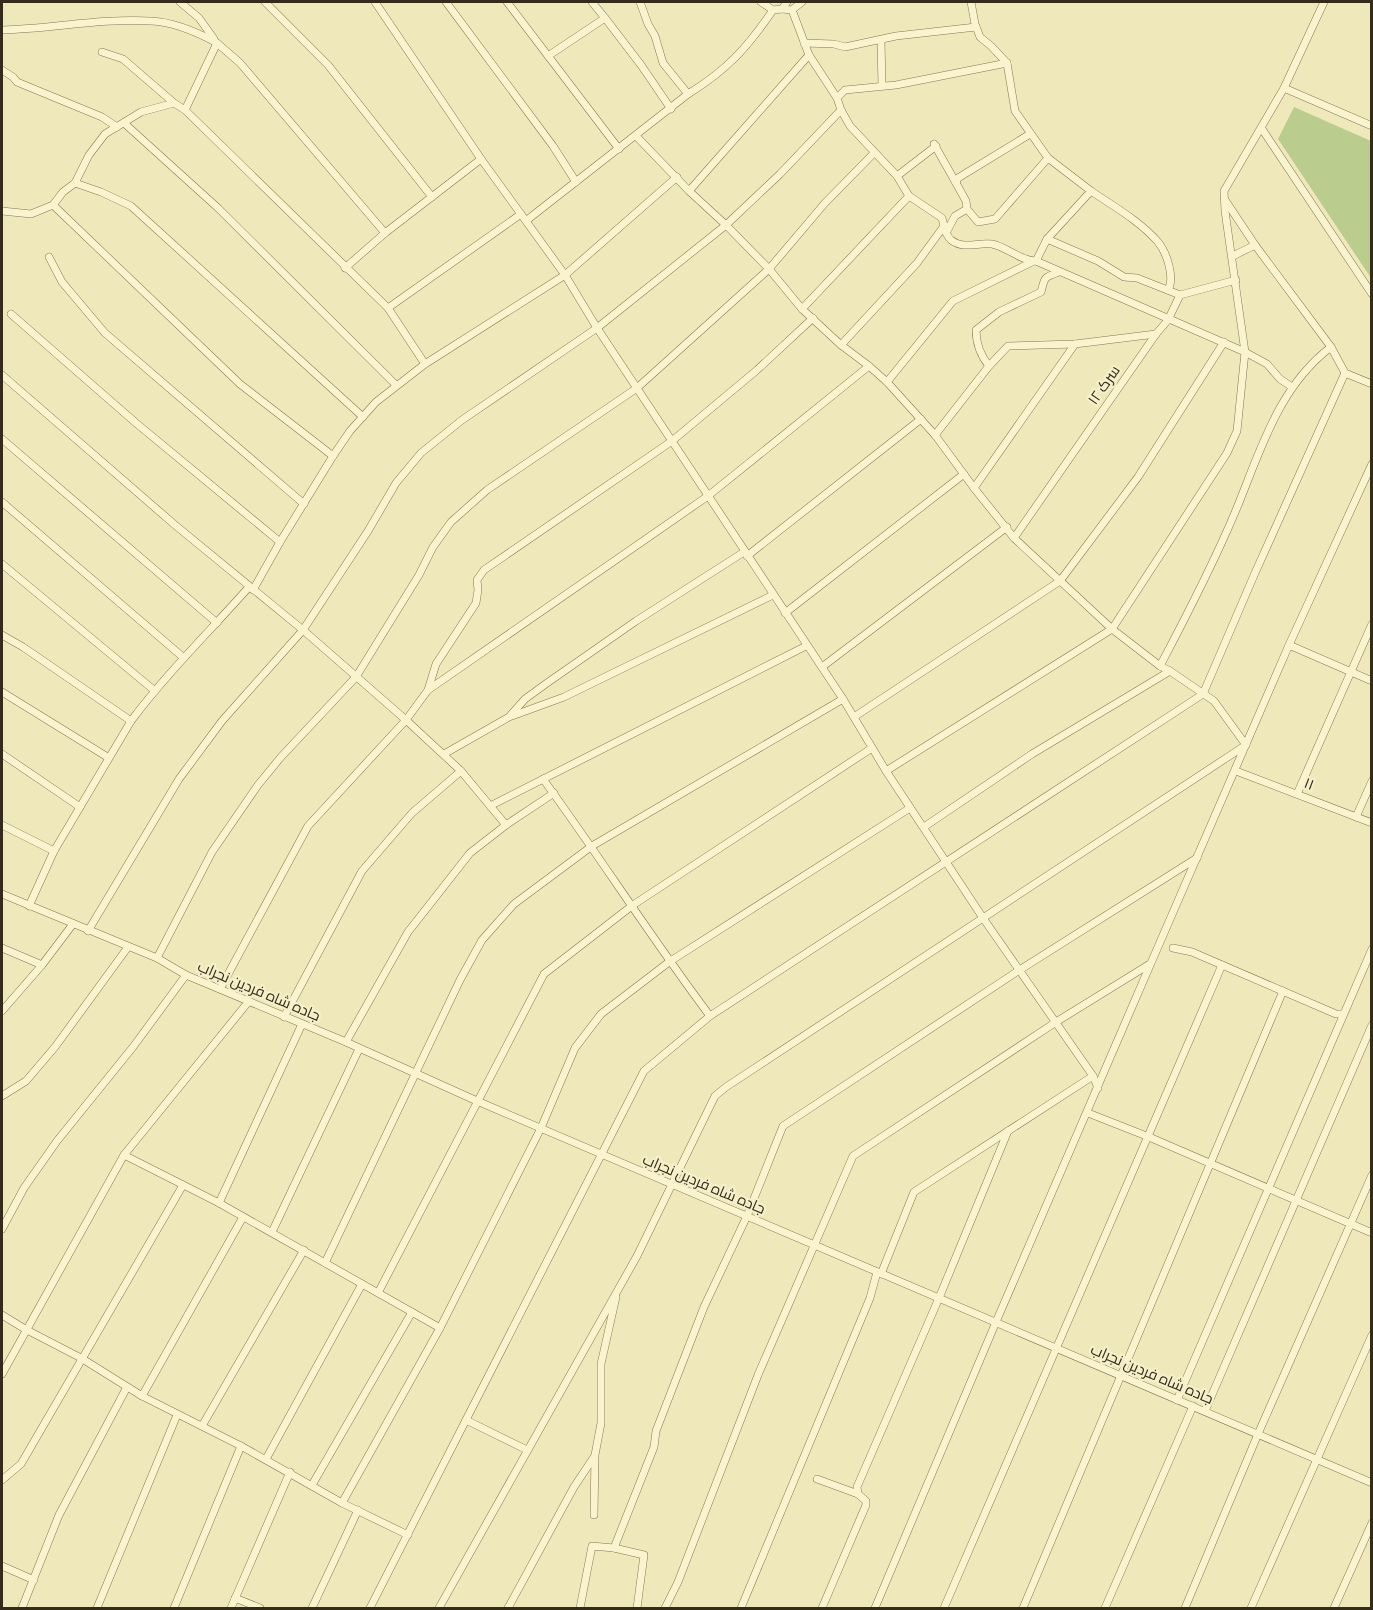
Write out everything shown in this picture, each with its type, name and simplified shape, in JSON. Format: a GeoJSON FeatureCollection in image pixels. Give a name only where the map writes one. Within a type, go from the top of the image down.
{"type":"FeatureCollection","features":[{"type":"Feature","properties":{"kind":"street"},"geometry":{"type":"LineString","coordinates":[[180,2],[199,18],[217,43],[240,63],[385,233]]}},
{"type":"Feature","properties":{"kind":"street"},"geometry":{"type":"LineString","coordinates":[[265,2],[328,65],[432,197]]}},
{"type":"Feature","properties":{"kind":"street"},"geometry":{"type":"LineString","coordinates":[[375,2],[481,159],[565,275],[597,328],[843,699],[886,771],[982,918],[1093,1076],[1098,1088]]}},
{"type":"Feature","properties":{"kind":"street"},"geometry":{"type":"LineString","coordinates":[[446,2],[553,146],[576,182]]}},
{"type":"Feature","properties":{"kind":"street"},"geometry":{"type":"LineString","coordinates":[[507,2],[619,149]]}},
{"type":"Feature","properties":{"kind":"street"},"geometry":{"type":"LineString","coordinates":[[592,2],[641,64],[671,109]]}},
{"type":"Feature","properties":{"kind":"street"},"geometry":{"type":"LineString","coordinates":[[640,2],[655,36],[663,63],[688,94]]}},
{"type":"Feature","properties":{"kind":"street"},"geometry":{"type":"LineString","coordinates":[[761,2],[772,10],[792,10],[802,2]]}},
{"type":"Feature","properties":{"kind":"street"},"geometry":{"type":"LineString","coordinates":[[782,9],[787,2]]}},
{"type":"Feature","properties":{"kind":"street"},"geometry":{"type":"LineString","coordinates":[[971,2],[980,38],[1007,63],[1015,111],[1030,134],[1048,158],[1128,216],[1159,243],[1170,272],[1168,291]]}},
{"type":"Feature","properties":{"kind":"street"},"geometry":{"type":"LineString","coordinates":[[886,771],[1112,629],[1227,453],[1237,431],[1245,352],[1224,190],[1262,129],[1284,88],[1324,2]]}},
{"type":"Feature","properties":{"kind":"street"},"geometry":{"type":"LineString","coordinates":[[527,220],[688,94],[734,61],[759,31],[772,10]]}},
{"type":"Feature","properties":{"kind":"street"},"geometry":{"type":"LineString","coordinates":[[792,10],[809,55],[837,98],[850,126],[897,176],[909,196],[942,218],[951,240],[969,246],[991,244],[1014,252],[1168,320],[1224,342],[1267,364],[1280,379],[1292,387]]}},
{"type":"Feature","properties":{"kind":"street"},"geometry":{"type":"LineString","coordinates":[[548,56],[605,18]]}},
{"type":"Feature","properties":{"kind":"street"},"geometry":{"type":"LineString","coordinates":[[2,30],[110,21],[152,21],[198,33],[217,43]]}},
{"type":"Feature","properties":{"kind":"street"},"geometry":{"type":"LineString","coordinates":[[804,43],[834,44],[845,47],[896,36],[976,27]]}},
{"type":"Feature","properties":{"kind":"street"},"geometry":{"type":"LineString","coordinates":[[881,41],[882,86]]}},
{"type":"Feature","properties":{"kind":"street"},"geometry":{"type":"LineString","coordinates":[[185,110],[217,43]]}},
{"type":"Feature","properties":{"kind":"street"},"geometry":{"type":"LineString","coordinates":[[102,52],[123,59],[185,110],[388,309],[425,364]]}},
{"type":"Feature","properties":{"kind":"street"},"geometry":{"type":"LineString","coordinates":[[689,191],[809,55]]}},
{"type":"Feature","properties":{"kind":"street"},"geometry":{"type":"LineString","coordinates":[[837,98],[845,90],[882,86],[1007,63]]}},
{"type":"Feature","properties":{"kind":"street"},"geometry":{"type":"LineString","coordinates":[[2,70],[17,82],[102,117],[117,127]]}},
{"type":"Feature","properties":{"kind":"street"},"geometry":{"type":"LineString","coordinates":[[1284,88],[1371,126]]}},
{"type":"Feature","properties":{"kind":"street"},"geometry":{"type":"LineString","coordinates":[[2,211],[32,214],[53,205],[63,192],[75,183],[89,155],[105,134],[141,112],[174,103]]}},
{"type":"Feature","properties":{"kind":"street"},"geometry":{"type":"LineString","coordinates":[[88,931],[179,779],[222,721],[303,630],[396,483],[421,453],[462,420],[597,328],[726,225],[780,174],[841,110]]}},
{"type":"Feature","properties":{"kind":"street"},"geometry":{"type":"LineString","coordinates":[[124,123],[218,208],[396,385]]}},
{"type":"Feature","properties":{"kind":"street"},"geometry":{"type":"LineString","coordinates":[[1262,129],[1371,294]]}},
{"type":"Feature","properties":{"kind":"street"},"geometry":{"type":"LineString","coordinates":[[956,183],[964,172],[1030,134]]}},
{"type":"Feature","properties":{"kind":"street"},"geometry":{"type":"LineString","coordinates":[[636,136],[769,269],[802,309],[841,345],[887,382],[935,435],[1014,538],[1112,629],[1160,666],[1214,701],[1246,745]]}},
{"type":"Feature","properties":{"kind":"street"},"geometry":{"type":"LineString","coordinates":[[897,176],[935,145],[966,201],[967,209],[978,222],[995,219],[1048,158]]}},
{"type":"Feature","properties":{"kind":"street"},"geometry":{"type":"LineString","coordinates":[[158,958],[212,852],[258,785],[281,757],[356,677],[419,576],[433,547],[451,522],[487,490],[637,388],[769,269],[825,203],[874,153]]}},
{"type":"Feature","properties":{"kind":"street"},"geometry":{"type":"LineString","coordinates":[[345,268],[385,233],[481,159]]}},
{"type":"Feature","properties":{"kind":"street"},"geometry":{"type":"LineString","coordinates":[[28,906],[54,851],[131,721],[184,658],[251,589],[350,431],[396,385],[565,275],[677,177]]}},
{"type":"Feature","properties":{"kind":"street"},"geometry":{"type":"LineString","coordinates":[[75,183],[131,206],[363,417]]}},
{"type":"Feature","properties":{"kind":"street"},"geometry":{"type":"LineString","coordinates":[[887,382],[953,301],[1034,262],[1047,239],[1091,191]]}},
{"type":"Feature","properties":{"kind":"street"},"geometry":{"type":"LineString","coordinates":[[802,309],[909,196]]}},
{"type":"Feature","properties":{"kind":"street"},"geometry":{"type":"LineString","coordinates":[[1224,199],[1331,347],[1345,373],[1371,384]]}},
{"type":"Feature","properties":{"kind":"street"},"geometry":{"type":"LineString","coordinates":[[53,205],[240,384],[333,456]]}},
{"type":"Feature","properties":{"kind":"street"},"geometry":{"type":"LineString","coordinates":[[841,345],[917,263],[955,216],[967,209]]}},
{"type":"Feature","properties":{"kind":"street"},"geometry":{"type":"LineString","coordinates":[[388,309],[521,214]]}},
{"type":"Feature","properties":{"kind":"street"},"geometry":{"type":"LineString","coordinates":[[1047,239],[1098,261],[1124,277],[1137,278],[1180,295],[1236,280]]}},
{"type":"Feature","properties":{"kind":"street"},"geometry":{"type":"LineString","coordinates":[[1233,256],[1256,245]]}},
{"type":"Feature","properties":{"kind":"street"},"geometry":{"type":"LineString","coordinates":[[49,257],[62,282],[105,333],[304,504]]}},
{"type":"Feature","properties":{"kind":"street"},"geometry":{"type":"LineString","coordinates":[[989,366],[982,357],[976,330],[999,312],[1041,292],[1046,276],[1059,272]]}},
{"type":"Feature","properties":{"kind":"street","name":"سرک ۱۲"},"geometry":{"type":"LineString","coordinates":[[1014,538],[1168,320],[1180,295]]}},
{"type":"Feature","properties":{"kind":"street"},"geometry":{"type":"LineString","coordinates":[[11,314],[136,423],[280,542]]}},
{"type":"Feature","properties":{"kind":"street"},"geometry":{"type":"LineString","coordinates":[[428,690],[436,664],[476,603],[477,580],[484,570],[672,441],[813,318]]}},
{"type":"Feature","properties":{"kind":"street"},"geometry":{"type":"LineString","coordinates":[[935,435],[989,366],[1008,346],[1075,344],[1156,334]]}},
{"type":"Feature","properties":{"kind":"street"},"geometry":{"type":"LineString","coordinates":[[854,717],[1060,581],[1138,477],[1224,342]]}},
{"type":"Feature","properties":{"kind":"street"},"geometry":{"type":"LineString","coordinates":[[974,488],[1075,344]]}},
{"type":"Feature","properties":{"kind":"street"},"geometry":{"type":"LineString","coordinates":[[1160,666],[1183,624],[1235,512],[1281,404],[1314,360],[1331,347]]}},
{"type":"Feature","properties":{"kind":"street"},"geometry":{"type":"LineString","coordinates":[[220,989],[308,826],[406,720],[428,690],[708,496],[869,366]]}},
{"type":"Feature","properties":{"kind":"street"},"geometry":{"type":"LineString","coordinates":[[370,1608],[644,1071],[710,1016],[1203,694],[1259,562],[1345,373]]}},
{"type":"Feature","properties":{"kind":"street"},"geometry":{"type":"LineString","coordinates":[[2,375],[406,720],[461,771],[506,825]]}},
{"type":"Feature","properties":{"kind":"street"},"geometry":{"type":"LineString","coordinates":[[510,717],[525,699],[636,621],[746,554],[921,419]]}},
{"type":"Feature","properties":{"kind":"street"},"geometry":{"type":"LineString","coordinates":[[2,439],[217,623]]}},
{"type":"Feature","properties":{"kind":"street"},"geometry":{"type":"LineString","coordinates":[[875,1608],[1151,963],[1289,645],[1371,464]]}},
{"type":"Feature","properties":{"kind":"street"},"geometry":{"type":"LineString","coordinates":[[785,613],[964,474]]}},
{"type":"Feature","properties":{"kind":"street"},"geometry":{"type":"LineString","coordinates":[[2,502],[184,658]]}},
{"type":"Feature","properties":{"kind":"street"},"geometry":{"type":"LineString","coordinates":[[822,667],[1007,527]]}},
{"type":"Feature","properties":{"kind":"street"},"geometry":{"type":"LineString","coordinates":[[2,564],[155,692]]}},
{"type":"Feature","properties":{"kind":"street"},"geometry":{"type":"LineString","coordinates":[[444,754],[510,717],[564,697],[773,595]]}},
{"type":"Feature","properties":{"kind":"street"},"geometry":{"type":"LineString","coordinates":[[1297,794],[1371,624]]}},
{"type":"Feature","properties":{"kind":"street"},"geometry":{"type":"LineString","coordinates":[[2,635],[131,721]]}},
{"type":"Feature","properties":{"kind":"street"},"geometry":{"type":"LineString","coordinates":[[1289,645],[1371,681]]}},
{"type":"Feature","properties":{"kind":"street"},"geometry":{"type":"LineString","coordinates":[[490,806],[806,646]]}},
{"type":"Feature","properties":{"kind":"street"},"geometry":{"type":"LineString","coordinates":[[924,828],[1032,754],[1170,671]]}},
{"type":"Feature","properties":{"kind":"street"},"geometry":{"type":"LineString","coordinates":[[2,692],[109,758]]}},
{"type":"Feature","properties":{"kind":"street"},"geometry":{"type":"LineString","coordinates":[[325,1263],[460,980],[482,940],[514,904],[592,846],[843,699]]}},
{"type":"Feature","properties":{"kind":"street"},"geometry":{"type":"LineString","coordinates":[[439,1608],[637,1256],[671,1184],[683,1166],[715,1096],[1246,745]]}},
{"type":"Feature","properties":{"kind":"street"},"geometry":{"type":"LineString","coordinates":[[378,1293],[544,974],[633,905],[872,748]]}},
{"type":"Feature","properties":{"kind":"street"},"geometry":{"type":"LineString","coordinates":[[2,754],[80,807]]}},
{"type":"Feature","properties":{"kind":"street"},"geometry":{"type":"LineString","coordinates":[[284,1017],[362,871],[412,813],[461,771]]}},
{"type":"Feature","properties":{"kind":"street","name":"۱۱"},"geometry":{"type":"LineString","coordinates":[[1236,771],[1371,823]]}},
{"type":"Feature","properties":{"kind":"street"},"geometry":{"type":"LineString","coordinates":[[543,779],[633,905],[669,962],[710,1016]]}},
{"type":"Feature","properties":{"kind":"street"},"geometry":{"type":"LineString","coordinates":[[1356,817],[1371,781]]}},
{"type":"Feature","properties":{"kind":"street"},"geometry":{"type":"LineString","coordinates":[[346,1042],[408,933],[470,854],[506,825],[554,793]]}},
{"type":"Feature","properties":{"kind":"street"},"geometry":{"type":"LineString","coordinates":[[342,1503],[440,1328],[541,1128],[575,1048],[601,1014],[669,962],[910,808]]}},
{"type":"Feature","properties":{"kind":"street"},"geometry":{"type":"LineString","coordinates":[[2,825],[54,851]]}},
{"type":"Feature","properties":{"kind":"street"},"geometry":{"type":"LineString","coordinates":[[614,1548],[654,1447],[656,1431],[704,1306],[747,1216],[783,1126],[1018,971],[1198,857]]}},
{"type":"Feature","properties":{"kind":"street","name":"جاده شاه فردین نجراب"},"geometry":{"type":"LineString","coordinates":[[2,894],[158,958],[186,975],[346,1042],[477,1101],[1371,1483]]}},
{"type":"Feature","properties":{"kind":"street"},"geometry":{"type":"LineString","coordinates":[[3,1006],[42,964],[73,924]]}},
{"type":"Feature","properties":{"kind":"street"},"geometry":{"type":"LineString","coordinates":[[2,1096],[26,1081],[55,1047],[128,947]]}},
{"type":"Feature","properties":{"kind":"street"},"geometry":{"type":"LineString","coordinates":[[2,948],[42,964]]}},
{"type":"Feature","properties":{"kind":"street"},"geometry":{"type":"LineString","coordinates":[[1173,948],[1192,952],[1336,1014],[1343,1014]]}},
{"type":"Feature","properties":{"kind":"street"},"geometry":{"type":"LineString","coordinates":[[1177,1400],[1371,949]]}},
{"type":"Feature","properties":{"kind":"street"},"geometry":{"type":"LineString","coordinates":[[665,1608],[678,1582],[758,1375],[853,1156],[1056,1022],[1151,963]]}},
{"type":"Feature","properties":{"kind":"street"},"geometry":{"type":"LineString","coordinates":[[944,1608],[1222,965]]}},
{"type":"Feature","properties":{"kind":"street"},"geometry":{"type":"LineString","coordinates":[[2,1229],[24,1188],[57,1141],[133,1047],[186,975]]}},
{"type":"Feature","properties":{"kind":"street"},"geometry":{"type":"LineString","coordinates":[[1023,1608],[1283,991]]}},
{"type":"Feature","properties":{"kind":"street"},"geometry":{"type":"LineString","coordinates":[[2,1374],[25,1329],[124,1155],[249,1001]]}},
{"type":"Feature","properties":{"kind":"street"},"geometry":{"type":"LineString","coordinates":[[219,1203],[302,1024]]}},
{"type":"Feature","properties":{"kind":"street"},"geometry":{"type":"LineString","coordinates":[[1205,1411],[1371,1025]]}},
{"type":"Feature","properties":{"kind":"street"},"geometry":{"type":"LineString","coordinates":[[272,1232],[359,1048]]}},
{"type":"Feature","properties":{"kind":"street"},"geometry":{"type":"LineString","coordinates":[[741,1608],[914,1192],[1093,1076]]}},
{"type":"Feature","properties":{"kind":"street"},"geometry":{"type":"LineString","coordinates":[[1088,1113],[1371,1233]]}},
{"type":"Feature","properties":{"kind":"street"},"geometry":{"type":"LineString","coordinates":[[858,1494],[857,1487],[1008,1131]]}},
{"type":"Feature","properties":{"kind":"street"},"geometry":{"type":"LineString","coordinates":[[124,1155],[272,1232],[440,1328]]}},
{"type":"Feature","properties":{"kind":"street"},"geometry":{"type":"LineString","coordinates":[[1185,1608],[1371,1175]]}},
{"type":"Feature","properties":{"kind":"street"},"geometry":{"type":"LineString","coordinates":[[2,1480],[21,1464],[183,1185]]}},
{"type":"Feature","properties":{"kind":"street"},"geometry":{"type":"LineString","coordinates":[[142,1396],[243,1217]]}},
{"type":"Feature","properties":{"kind":"street"},"geometry":{"type":"LineString","coordinates":[[202,1426],[304,1250]]}},
{"type":"Feature","properties":{"kind":"street"},"geometry":{"type":"LineString","coordinates":[[266,1459],[362,1284]]}},
{"type":"Feature","properties":{"kind":"street"},"geometry":{"type":"LineString","coordinates":[[594,1515],[595,1455],[601,1423],[601,1364],[618,1288]]}},
{"type":"Feature","properties":{"kind":"street"},"geometry":{"type":"LineString","coordinates":[[312,1485],[412,1312]]}},
{"type":"Feature","properties":{"kind":"street"},"geometry":{"type":"LineString","coordinates":[[2,1315],[81,1358],[177,1415],[242,1446],[342,1503],[408,1535]]}},
{"type":"Feature","properties":{"kind":"street"},"geometry":{"type":"LineString","coordinates":[[1251,1608],[1371,1335]]}},
{"type":"Feature","properties":{"kind":"street"},"geometry":{"type":"LineString","coordinates":[[22,1608],[59,1515],[128,1387]]}},
{"type":"Feature","properties":{"kind":"street"},"geometry":{"type":"LineString","coordinates":[[1105,1608],[1193,1406]]}},
{"type":"Feature","properties":{"kind":"street"},"geometry":{"type":"LineString","coordinates":[[97,1608],[177,1415]]}},
{"type":"Feature","properties":{"kind":"street"},"geometry":{"type":"LineString","coordinates":[[466,1420],[527,1450]]}},
{"type":"Feature","properties":{"kind":"street"},"geometry":{"type":"LineString","coordinates":[[174,1608],[242,1446]]}},
{"type":"Feature","properties":{"kind":"street"},"geometry":{"type":"LineString","coordinates":[[508,1608],[574,1486],[595,1455]]}},
{"type":"Feature","properties":{"kind":"street"},"geometry":{"type":"LineString","coordinates":[[231,1608],[290,1472]]}},
{"type":"Feature","properties":{"kind":"street"},"geometry":{"type":"LineString","coordinates":[[817,1479],[858,1494],[864,1499],[866,1505],[822,1608]]}},
{"type":"Feature","properties":{"kind":"street"},"geometry":{"type":"LineString","coordinates":[[312,1608],[358,1510]]}},
{"type":"Feature","properties":{"kind":"street"},"geometry":{"type":"LineString","coordinates":[[1334,1608],[1371,1523]]}},
{"type":"Feature","properties":{"kind":"street"},"geometry":{"type":"LineString","coordinates":[[580,1608],[592,1546],[644,1555],[637,1608]]}},
{"type":"Feature","properties":{"kind":"street"},"geometry":{"type":"LineString","coordinates":[[2,1566],[34,1580]]}},
{"type":"Feature","properties":{"kind":"street"},"geometry":{"type":"LineString","coordinates":[[236,1598],[260,1608]]}},
{"type":"Feature","properties":{"kind":"green space"},"geometry":{"type":"Polygon","coordinates":[[[1294,107],[1371,141],[1371,278],[1278,139],[1294,107]]]}}]}
